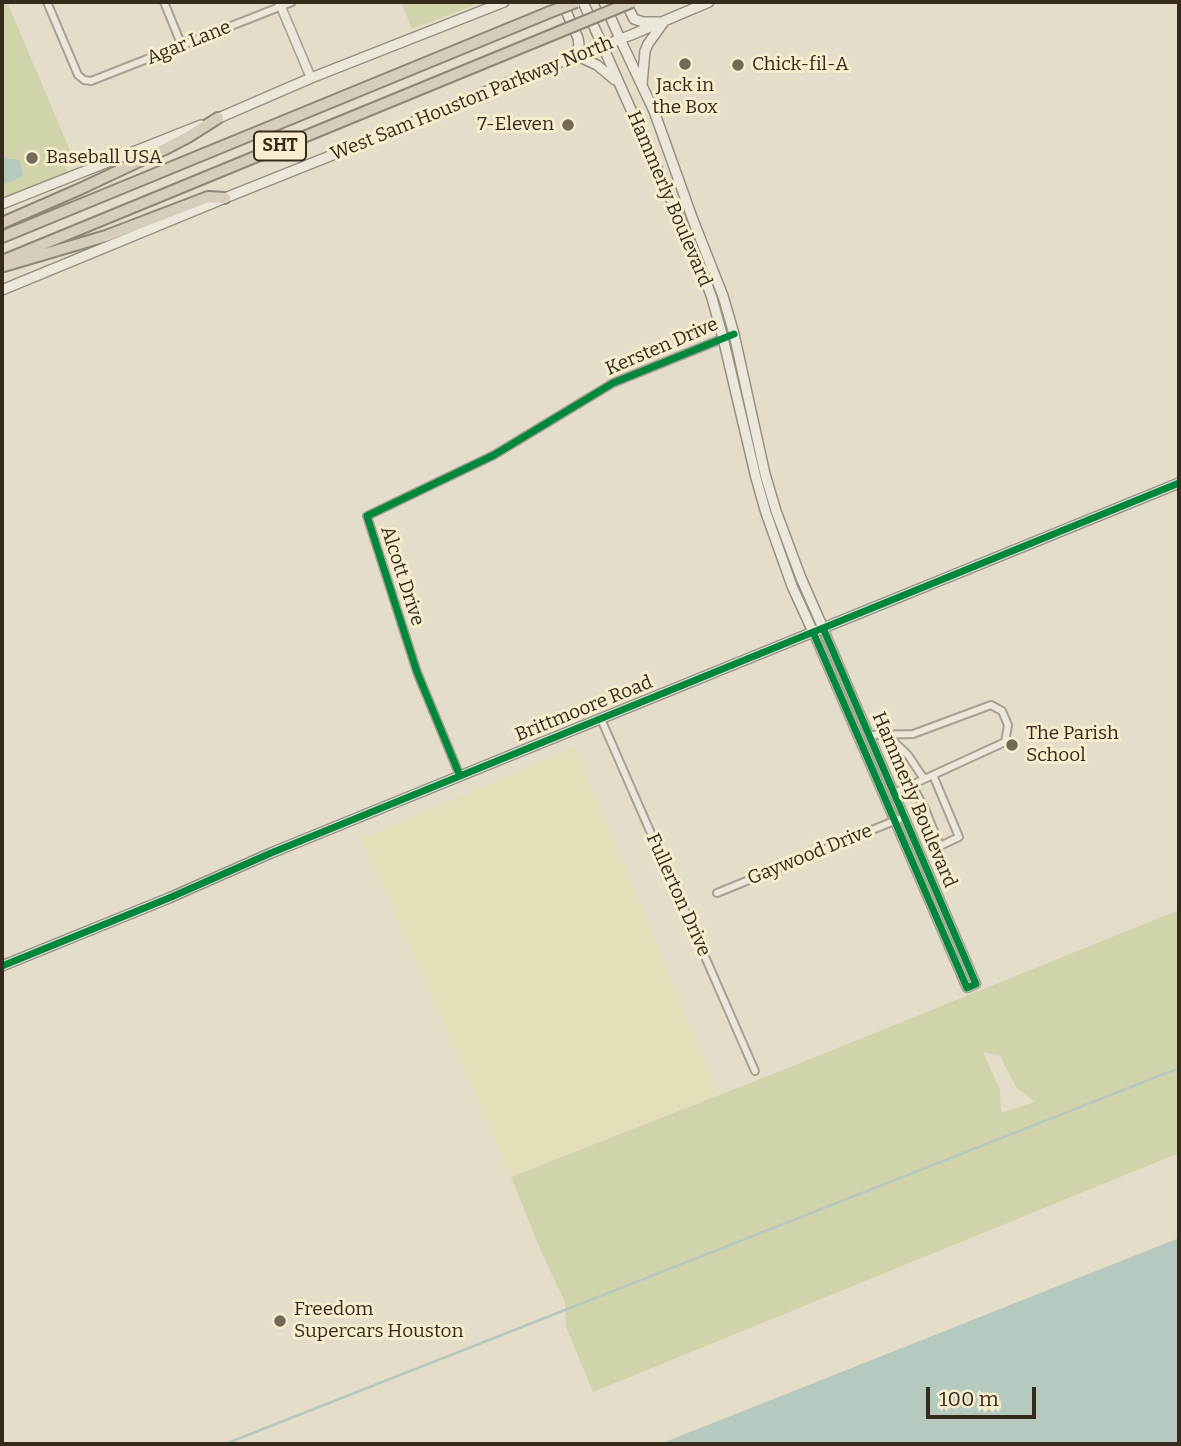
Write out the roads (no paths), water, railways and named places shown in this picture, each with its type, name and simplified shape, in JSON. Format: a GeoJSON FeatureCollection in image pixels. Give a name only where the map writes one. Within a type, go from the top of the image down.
{"type":"FeatureCollection","features":[{"type":"Feature","properties":{"kind":"highway","name":"SHT"},"geometry":{"type":"LineString","coordinates":[[2,237],[576,2]]}},
{"type":"Feature","properties":{"kind":"highway","name":"SHT"},"geometry":{"type":"LineString","coordinates":[[2,261],[632,2]]}},
{"type":"Feature","properties":{"kind":"highway"},"geometry":{"type":"LineString","coordinates":[[2,223],[153,155],[218,118]]}},
{"type":"Feature","properties":{"kind":"highway"},"geometry":{"type":"LineString","coordinates":[[2,267],[106,236],[208,197],[225,198]]}},
{"type":"Feature","properties":{"kind":"main road"},"geometry":{"type":"LineString","coordinates":[[2,204],[504,2]]}},
{"type":"Feature","properties":{"kind":"main road"},"geometry":{"type":"LineString","coordinates":[[562,2],[578,38],[579,45],[575,55],[593,62],[620,85]]}},
{"type":"Feature","properties":{"kind":"main road","name":"Hammerly Boulevard"},"geometry":{"type":"LineString","coordinates":[[583,2],[698,260],[712,298],[755,478],[792,586],[813,632]]}},
{"type":"Feature","properties":{"kind":"main road","name":"Hammerly Boulevard"},"geometry":{"type":"LineString","coordinates":[[604,2],[654,111],[693,220],[709,256],[734,334],[768,484],[801,578],[823,628]]}},
{"type":"Feature","properties":{"kind":"main road"},"geometry":{"type":"LineString","coordinates":[[625,2],[634,19],[664,22]]}},
{"type":"Feature","properties":{"kind":"main road","name":"West Sam Houston Parkway North"},"geometry":{"type":"LineString","coordinates":[[2,290],[709,2]]}},
{"type":"Feature","properties":{"kind":"main road"},"geometry":{"type":"LineString","coordinates":[[642,85],[645,51],[664,22]]}},
{"type":"Feature","properties":{"kind":"main road","name":"Brittmoore Road"},"geometry":{"type":"LineString","coordinates":[[2,966],[156,904],[271,853],[1179,483]]}},
{"type":"Feature","properties":{"kind":"street","name":"Agar Lane"},"geometry":{"type":"LineString","coordinates":[[47,2],[78,75],[91,81],[280,4],[292,2]]}},
{"type":"Feature","properties":{"kind":"street"},"geometry":{"type":"LineString","coordinates":[[164,2],[182,46]]}},
{"type":"Feature","properties":{"kind":"street"},"geometry":{"type":"LineString","coordinates":[[280,4],[312,78]]}},
{"type":"Feature","properties":{"kind":"street","name":"Kersten Drive"},"geometry":{"type":"LineString","coordinates":[[494,455],[612,383],[734,334]]}},
{"type":"Feature","properties":{"kind":"street","name":"Alcott Drive"},"geometry":{"type":"LineString","coordinates":[[460,776],[417,672],[366,516],[494,455]]}},
{"type":"Feature","properties":{"kind":"street","name":"Hammerly Boulevard"},"geometry":{"type":"LineString","coordinates":[[813,632],[967,988],[976,984],[823,628]]}},
{"type":"Feature","properties":{"kind":"street"},"geometry":{"type":"LineString","coordinates":[[869,735],[913,734],[991,705],[1002,711],[1008,725],[1005,742],[894,793]]}},
{"type":"Feature","properties":{"kind":"street","name":"Fullerton Drive"},"geometry":{"type":"LineString","coordinates":[[601,719],[755,1071]]}},
{"type":"Feature","properties":{"kind":"street"},"geometry":{"type":"LineString","coordinates":[[905,734],[908,755]]}},
{"type":"Feature","properties":{"kind":"street"},"geometry":{"type":"LineString","coordinates":[[887,735],[908,755],[924,779]]}},
{"type":"Feature","properties":{"kind":"street"},"geometry":{"type":"LineString","coordinates":[[864,752],[875,749]]}},
{"type":"Feature","properties":{"kind":"street"},"geometry":{"type":"LineString","coordinates":[[912,785],[940,846],[959,837],[933,775]]}},
{"type":"Feature","properties":{"kind":"street","name":"Gaywood Drive"},"geometry":{"type":"LineString","coordinates":[[717,893],[904,817]]}},
{"type":"Feature","properties":{"kind":"street"},"geometry":{"type":"LineString","coordinates":[[932,908],[942,904]]}},
{"type":"Feature","properties":{"kind":"waterway"},"geometry":{"type":"LineString","coordinates":[[225,1444],[1179,1068]]}},
{"type":"Feature","properties":{"kind":"place","name":"Jack in the Box"},"geometry":{"type":"Point","coordinates":[685,64]}},
{"type":"Feature","properties":{"kind":"place","name":"Chick-fil-A"},"geometry":{"type":"Point","coordinates":[738,65]}},
{"type":"Feature","properties":{"kind":"place","name":"7-Eleven"},"geometry":{"type":"Point","coordinates":[568,125]}},
{"type":"Feature","properties":{"kind":"place","name":"Baseball USA"},"geometry":{"type":"Point","coordinates":[32,158]}},
{"type":"Feature","properties":{"kind":"place","name":"The Parish School"},"geometry":{"type":"Point","coordinates":[1012,745]}},
{"type":"Feature","properties":{"kind":"place","name":"Freedom Supercars Houston"},"geometry":{"type":"Point","coordinates":[280,1321]}}]}
